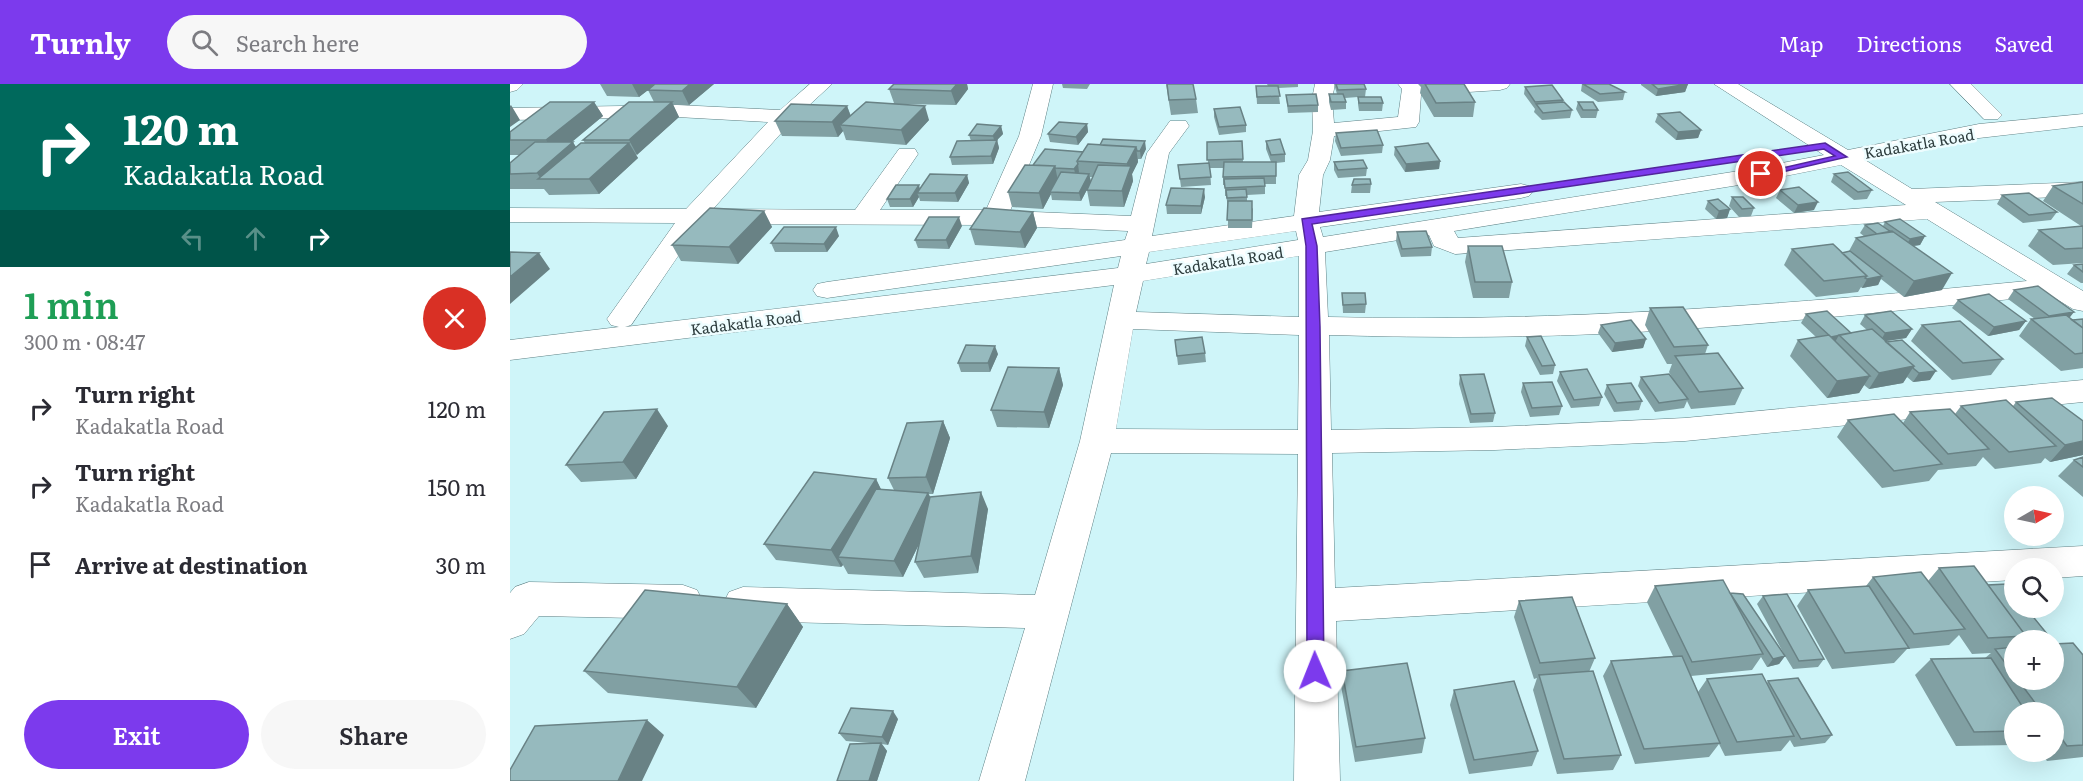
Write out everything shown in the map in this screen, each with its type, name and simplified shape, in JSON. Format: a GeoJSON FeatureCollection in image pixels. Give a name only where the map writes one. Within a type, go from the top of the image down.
{"type":"FeatureCollection","features":[{"type":"Feature","properties":{"kind":"street"},"geometry":{"type":"LineString","coordinates":[[621,319],[692,217],[784,117],[822,84]]}},
{"type":"Feature","properties":{"kind":"street"},"geometry":{"type":"LineString","coordinates":[[994,218],[1038,118],[1043,84]]}},
{"type":"Feature","properties":{"kind":"street"},"geometry":{"type":"LineString","coordinates":[[1317,781],[1314,606],[1314,327],[1309,234],[1311,176],[1319,160],[1324,130],[1322,99],[1325,84]]}},
{"type":"Feature","properties":{"kind":"street"},"geometry":{"type":"LineString","coordinates":[[1324,130],[1408,122],[1410,87],[1500,84]]}},
{"type":"Feature","properties":{"kind":"street"},"geometry":{"type":"LineString","coordinates":[[1724,84],[2083,303]]}},
{"type":"Feature","properties":{"kind":"street"},"geometry":{"type":"LineString","coordinates":[[1960,84],[1990,115]]}},
{"type":"Feature","properties":{"kind":"street","name":"Kadakatla Road"},"geometry":{"type":"LineString","coordinates":[[510,329],[621,319],[1136,248],[1440,226],[1745,177],[1834,151],[1990,115],[2083,102]]}},
{"type":"Feature","properties":{"kind":"street"},"geometry":{"type":"LineString","coordinates":[[510,114],[676,111],[784,117]]}},
{"type":"Feature","properties":{"kind":"street","name":"Kadakatla Road"},"geometry":{"type":"LineString","coordinates":[[1309,234],[1834,151],[2083,120]]}},
{"type":"Feature","properties":{"kind":"street"},"geometry":{"type":"LineString","coordinates":[[1002,781],[1097,441],[1120,320],[1158,153],[1178,126]]}},
{"type":"Feature","properties":{"kind":"street"},"geometry":{"type":"LineString","coordinates":[[863,216],[907,154]]}},
{"type":"Feature","properties":{"kind":"street"},"geometry":{"type":"LineString","coordinates":[[1907,196],[2083,189]]}},
{"type":"Feature","properties":{"kind":"street"},"geometry":{"type":"LineString","coordinates":[[1440,226],[1443,241],[1455,246],[1931,211]]}},
{"type":"Feature","properties":{"kind":"street"},"geometry":{"type":"LineString","coordinates":[[510,215],[994,218],[1136,248]]}},
{"type":"Feature","properties":{"kind":"street","name":"Kadakatla Road"},"geometry":{"type":"LineString","coordinates":[[510,350],[1136,248]]}},
{"type":"Feature","properties":{"kind":"street"},"geometry":{"type":"LineString","coordinates":[[1120,320],[1314,327],[1498,328],[1752,317],[2054,286]]}},
{"type":"Feature","properties":{"kind":"street"},"geometry":{"type":"LineString","coordinates":[[1097,441],[1313,444],[1630,433],[1854,415],[2083,391]]}},
{"type":"Feature","properties":{"kind":"street"},"geometry":{"type":"LineString","coordinates":[[1314,606],[2083,561]]}},
{"type":"Feature","properties":{"kind":"street"},"geometry":{"type":"LineString","coordinates":[[510,622],[529,598],[1050,612]]}},
{"type":"Feature","properties":{"kind":"building"},"geometry":{"type":"Polygon","coordinates":[[[655,84],[690,84],[682,91],[648,90],[655,84]]]}},
{"type":"Feature","properties":{"kind":"building"},"geometry":{"type":"Polygon","coordinates":[[[894,84],[957,84],[951,91],[889,89],[894,84]]]}},
{"type":"Feature","properties":{"kind":"building"},"geometry":{"type":"Polygon","coordinates":[[[1167,84],[1193,84],[1196,99],[1169,100],[1167,84]]]}},
{"type":"Feature","properties":{"kind":"building"},"geometry":{"type":"Polygon","coordinates":[[[1336,84],[1364,84],[1366,89],[1338,90],[1336,84]]]}},
{"type":"Feature","properties":{"kind":"building"},"geometry":{"type":"Polygon","coordinates":[[[1425,84],[1464,84],[1475,102],[1436,103],[1425,84]]]}},
{"type":"Feature","properties":{"kind":"building"},"geometry":{"type":"Polygon","coordinates":[[[1583,84],[1609,84],[1625,92],[1600,94],[1583,84]]]}},
{"type":"Feature","properties":{"kind":"building"},"geometry":{"type":"Polygon","coordinates":[[[1652,84],[1688,84],[1658,89],[1652,84]]]}},
{"type":"Feature","properties":{"kind":"building"},"geometry":{"type":"Polygon","coordinates":[[[1552,85],[1563,100],[1535,102],[1525,87],[1552,85]]]}},
{"type":"Feature","properties":{"kind":"building"},"geometry":{"type":"Polygon","coordinates":[[[1256,86],[1278,86],[1280,96],[1257,97],[1256,86]]]}},
{"type":"Feature","properties":{"kind":"building"},"geometry":{"type":"Polygon","coordinates":[[[1316,94],[1318,105],[1288,106],[1286,95],[1316,94]]]}},
{"type":"Feature","properties":{"kind":"building"},"geometry":{"type":"Polygon","coordinates":[[[1329,94],[1343,94],[1346,102],[1331,102],[1329,94]]]}},
{"type":"Feature","properties":{"kind":"building"},"geometry":{"type":"Polygon","coordinates":[[[1358,97],[1381,97],[1383,103],[1359,103],[1358,97]]]}},
{"type":"Feature","properties":{"kind":"building"},"geometry":{"type":"Polygon","coordinates":[[[550,102],[594,102],[546,140],[510,140],[510,132],[550,102]]]}},
{"type":"Feature","properties":{"kind":"building"},"geometry":{"type":"Polygon","coordinates":[[[629,102],[672,102],[629,140],[583,140],[629,102]]]}},
{"type":"Feature","properties":{"kind":"building"},"geometry":{"type":"Polygon","coordinates":[[[866,102],[925,106],[901,130],[840,125],[866,102]]]}},
{"type":"Feature","properties":{"kind":"building"},"geometry":{"type":"Polygon","coordinates":[[[1564,102],[1572,110],[1543,113],[1536,104],[1564,102]]]}},
{"type":"Feature","properties":{"kind":"building"},"geometry":{"type":"Polygon","coordinates":[[[1578,102],[1593,102],[1598,110],[1583,110],[1578,102]]]}},
{"type":"Feature","properties":{"kind":"building"},"geometry":{"type":"Polygon","coordinates":[[[791,104],[847,106],[832,122],[775,121],[791,104]]]}},
{"type":"Feature","properties":{"kind":"building"},"geometry":{"type":"Polygon","coordinates":[[[1240,107],[1246,125],[1219,127],[1214,109],[1240,107]]]}},
{"type":"Feature","properties":{"kind":"building"},"geometry":{"type":"Polygon","coordinates":[[[1680,112],[1701,130],[1678,132],[1658,114],[1680,112]]]}},
{"type":"Feature","properties":{"kind":"building"},"geometry":{"type":"Polygon","coordinates":[[[1059,122],[1087,124],[1076,137],[1048,134],[1059,122]]]}},
{"type":"Feature","properties":{"kind":"building"},"geometry":{"type":"Polygon","coordinates":[[[977,124],[1001,126],[993,136],[969,135],[977,124]]]}},
{"type":"Feature","properties":{"kind":"building"},"geometry":{"type":"Polygon","coordinates":[[[1377,130],[1383,145],[1341,148],[1336,133],[1377,130]]]}},
{"type":"Feature","properties":{"kind":"building"},"geometry":{"type":"Polygon","coordinates":[[[1103,139],[1145,141],[1140,151],[1137,151],[1136,147],[1100,145],[1103,139]]]}},
{"type":"Feature","properties":{"kind":"building"},"geometry":{"type":"Polygon","coordinates":[[[1280,139],[1285,154],[1271,155],[1266,141],[1280,139]]]}},
{"type":"Feature","properties":{"kind":"building"},"geometry":{"type":"Polygon","coordinates":[[[997,140],[991,156],[950,157],[957,141],[997,140]]]}},
{"type":"Feature","properties":{"kind":"building"},"geometry":{"type":"Polygon","coordinates":[[[1242,141],[1243,159],[1207,160],[1207,142],[1242,141]]]}},
{"type":"Feature","properties":{"kind":"building"},"geometry":{"type":"Polygon","coordinates":[[[535,142],[573,142],[537,173],[510,174],[510,163],[535,142]]]}},
{"type":"Feature","properties":{"kind":"building"},"geometry":{"type":"Polygon","coordinates":[[[581,143],[629,143],[589,179],[538,179],[581,143]]]}},
{"type":"Feature","properties":{"kind":"building"},"geometry":{"type":"Polygon","coordinates":[[[1428,143],[1440,161],[1406,164],[1395,147],[1428,143]]]}},
{"type":"Feature","properties":{"kind":"building"},"geometry":{"type":"Polygon","coordinates":[[[1088,144],[1136,147],[1127,164],[1077,161],[1088,144]]]}},
{"type":"Feature","properties":{"kind":"building"},"geometry":{"type":"Polygon","coordinates":[[[1045,149],[1083,152],[1074,169],[1033,165],[1045,149]]]}},
{"type":"Feature","properties":{"kind":"building"},"geometry":{"type":"Polygon","coordinates":[[[1363,160],[1367,168],[1338,170],[1334,162],[1363,160]]]}},
{"type":"Feature","properties":{"kind":"building"},"geometry":{"type":"Polygon","coordinates":[[[1224,162],[1276,162],[1276,176],[1223,177],[1224,162]]]}},
{"type":"Feature","properties":{"kind":"building"},"geometry":{"type":"Polygon","coordinates":[[[1209,163],[1211,177],[1180,179],[1178,165],[1209,163]]]}},
{"type":"Feature","properties":{"kind":"building"},"geometry":{"type":"Polygon","coordinates":[[[1025,165],[1055,166],[1039,193],[1008,192],[1025,165]]]}},
{"type":"Feature","properties":{"kind":"building"},"geometry":{"type":"Polygon","coordinates":[[[1098,165],[1131,166],[1122,191],[1087,190],[1098,165]]]}},
{"type":"Feature","properties":{"kind":"building"},"geometry":{"type":"Polygon","coordinates":[[[1061,172],[1089,174],[1079,193],[1050,192],[1061,172]]]}},
{"type":"Feature","properties":{"kind":"building"},"geometry":{"type":"Polygon","coordinates":[[[1848,172],[1872,190],[1858,192],[1834,174],[1848,172]]]}},
{"type":"Feature","properties":{"kind":"building"},"geometry":{"type":"Polygon","coordinates":[[[930,174],[967,175],[955,193],[917,193],[930,174]]]}},
{"type":"Feature","properties":{"kind":"building"},"geometry":{"type":"Polygon","coordinates":[[[1264,178],[1265,186],[1225,188],[1224,179],[1264,178]]]}},
{"type":"Feature","properties":{"kind":"building"},"geometry":{"type":"Polygon","coordinates":[[[1354,179],[1370,179],[1371,184],[1352,185],[1354,179]]]}},
{"type":"Feature","properties":{"kind":"building"},"geometry":{"type":"Polygon","coordinates":[[[2083,182],[2083,204],[2053,186],[2083,182]]]}},
{"type":"Feature","properties":{"kind":"building"},"geometry":{"type":"Polygon","coordinates":[[[896,185],[919,185],[910,199],[887,199],[896,185]]]}},
{"type":"Feature","properties":{"kind":"building"},"geometry":{"type":"Polygon","coordinates":[[[1799,187],[1818,202],[1798,205],[1780,190],[1799,187]]]}},
{"type":"Feature","properties":{"kind":"building"},"geometry":{"type":"Polygon","coordinates":[[[1171,188],[1204,189],[1201,206],[1166,205],[1171,188]]]}},
{"type":"Feature","properties":{"kind":"building"},"geometry":{"type":"Polygon","coordinates":[[[1246,189],[1247,197],[1227,198],[1226,190],[1246,189]]]}},
{"type":"Feature","properties":{"kind":"building"},"geometry":{"type":"Polygon","coordinates":[[[2029,193],[2057,212],[2029,215],[2002,195],[2029,193]]]}},
{"type":"Feature","properties":{"kind":"building"},"geometry":{"type":"Polygon","coordinates":[[[1732,197],[1743,197],[1754,208],[1742,209],[1732,197]]]}},
{"type":"Feature","properties":{"kind":"building"},"geometry":{"type":"Polygon","coordinates":[[[1718,199],[1730,209],[1719,211],[1708,201],[1718,199]]]}},
{"type":"Feature","properties":{"kind":"building"},"geometry":{"type":"Polygon","coordinates":[[[1228,201],[1252,201],[1252,220],[1227,220],[1228,201]]]}},
{"type":"Feature","properties":{"kind":"building"},"geometry":{"type":"Polygon","coordinates":[[[710,208],[764,211],[729,247],[672,245],[710,208]]]}},
{"type":"Feature","properties":{"kind":"building"},"geometry":{"type":"Polygon","coordinates":[[[984,208],[1033,212],[1020,232],[970,229],[984,208]]]}},
{"type":"Feature","properties":{"kind":"building"},"geometry":{"type":"Polygon","coordinates":[[[929,217],[959,217],[946,240],[915,240],[929,217]]]}},
{"type":"Feature","properties":{"kind":"building"},"geometry":{"type":"Polygon","coordinates":[[[1900,219],[1925,236],[1910,239],[1885,222],[1900,219]]]}},
{"type":"Feature","properties":{"kind":"building"},"geometry":{"type":"Polygon","coordinates":[[[1878,223],[1891,232],[1877,234],[1865,225],[1878,223]]]}},
{"type":"Feature","properties":{"kind":"building"},"geometry":{"type":"Polygon","coordinates":[[[2083,226],[2083,248],[2065,249],[2039,230],[2083,226]]]}},
{"type":"Feature","properties":{"kind":"building"},"geometry":{"type":"Polygon","coordinates":[[[784,227],[836,227],[824,244],[771,243],[784,227]]]}},
{"type":"Feature","properties":{"kind":"building"},"geometry":{"type":"Polygon","coordinates":[[[1426,231],[1432,247],[1402,249],[1397,232],[1426,231]]]}},
{"type":"Feature","properties":{"kind":"building"},"geometry":{"type":"Polygon","coordinates":[[[1892,231],[1952,273],[1914,281],[1856,238],[1892,231]]]}},
{"type":"Feature","properties":{"kind":"building"},"geometry":{"type":"Polygon","coordinates":[[[1833,244],[1867,276],[1824,281],[1792,249],[1833,244]]]}},
{"type":"Feature","properties":{"kind":"building"},"geometry":{"type":"Polygon","coordinates":[[[1468,246],[1502,246],[1512,282],[1475,282],[1468,246]]]}},
{"type":"Feature","properties":{"kind":"building"},"geometry":{"type":"Polygon","coordinates":[[[1850,251],[1882,276],[1865,278],[1867,276],[1842,253],[1850,251]]]}},
{"type":"Feature","properties":{"kind":"building"},"geometry":{"type":"Polygon","coordinates":[[[510,252],[539,253],[510,277],[510,252]]]}},
{"type":"Feature","properties":{"kind":"building"},"geometry":{"type":"Polygon","coordinates":[[[2083,264],[2083,272],[2074,265],[2083,264]]]}},
{"type":"Feature","properties":{"kind":"building"},"geometry":{"type":"Polygon","coordinates":[[[2038,286],[2074,312],[2049,316],[2014,290],[2038,286]]]}},
{"type":"Feature","properties":{"kind":"building"},"geometry":{"type":"Polygon","coordinates":[[[1342,293],[1365,293],[1366,304],[1343,305],[1342,293]]]}},
{"type":"Feature","properties":{"kind":"building"},"geometry":{"type":"Polygon","coordinates":[[[1989,294],[2026,321],[1994,327],[1958,300],[1989,294]]]}},
{"type":"Feature","properties":{"kind":"building"},"geometry":{"type":"Polygon","coordinates":[[[1683,307],[1708,345],[1674,347],[1650,308],[1683,307]]]}},
{"type":"Feature","properties":{"kind":"building"},"geometry":{"type":"Polygon","coordinates":[[[1827,311],[1851,333],[1831,337],[1806,314],[1827,311]]]}},
{"type":"Feature","properties":{"kind":"building"},"geometry":{"type":"Polygon","coordinates":[[[1891,311],[1912,329],[1885,333],[1865,315],[1891,311]]]}},
{"type":"Feature","properties":{"kind":"building"},"geometry":{"type":"Polygon","coordinates":[[[2066,315],[2083,328],[2083,353],[2075,354],[2031,319],[2066,315]]]}},
{"type":"Feature","properties":{"kind":"building"},"geometry":{"type":"Polygon","coordinates":[[[2083,319],[2083,328],[2072,320],[2083,319]]]}},
{"type":"Feature","properties":{"kind":"building"},"geometry":{"type":"Polygon","coordinates":[[[1631,320],[1646,339],[1615,343],[1601,325],[1631,320]]]}},
{"type":"Feature","properties":{"kind":"building"},"geometry":{"type":"Polygon","coordinates":[[[1960,321],[2003,359],[1963,363],[1922,325],[1960,321]]]}},
{"type":"Feature","properties":{"kind":"building"},"geometry":{"type":"Polygon","coordinates":[[[1872,329],[1914,366],[1879,373],[1839,335],[1872,329]]]}},
{"type":"Feature","properties":{"kind":"building"},"geometry":{"type":"Polygon","coordinates":[[[1829,335],[1870,376],[1837,381],[1798,340],[1829,335]]]}},
{"type":"Feature","properties":{"kind":"building"},"geometry":{"type":"Polygon","coordinates":[[[1541,336],[1555,365],[1542,366],[1527,337],[1541,336]]]}},
{"type":"Feature","properties":{"kind":"building"},"geometry":{"type":"Polygon","coordinates":[[[1202,337],[1205,353],[1177,356],[1175,340],[1202,337]]]}},
{"type":"Feature","properties":{"kind":"building"},"geometry":{"type":"Polygon","coordinates":[[[1902,340],[1936,371],[1919,373],[1886,342],[1902,340]]]}},
{"type":"Feature","properties":{"kind":"building"},"geometry":{"type":"Polygon","coordinates":[[[966,345],[995,346],[988,363],[958,363],[966,345]]]}},
{"type":"Feature","properties":{"kind":"building"},"geometry":{"type":"Polygon","coordinates":[[[1718,353],[1743,388],[1699,392],[1675,356],[1718,353]]]}},
{"type":"Feature","properties":{"kind":"building"},"geometry":{"type":"Polygon","coordinates":[[[1008,367],[1059,368],[1044,412],[991,410],[1008,367]]]}},
{"type":"Feature","properties":{"kind":"building"},"geometry":{"type":"Polygon","coordinates":[[[1587,369],[1602,397],[1574,400],[1560,372],[1587,369]]]}},
{"type":"Feature","properties":{"kind":"building"},"geometry":{"type":"Polygon","coordinates":[[[1484,374],[1495,413],[1471,414],[1460,375],[1484,374]]]}},
{"type":"Feature","properties":{"kind":"building"},"geometry":{"type":"Polygon","coordinates":[[[1669,374],[1688,399],[1659,403],[1641,377],[1669,374]]]}},
{"type":"Feature","properties":{"kind":"building"},"geometry":{"type":"Polygon","coordinates":[[[1552,382],[1562,406],[1532,408],[1523,383],[1552,382]]]}},
{"type":"Feature","properties":{"kind":"building"},"geometry":{"type":"Polygon","coordinates":[[[1631,383],[1642,401],[1617,403],[1607,385],[1631,383]]]}},
{"type":"Feature","properties":{"kind":"building"},"geometry":{"type":"Polygon","coordinates":[[[2052,398],[2083,421],[2083,441],[2065,445],[2016,402],[2052,398]]]}},
{"type":"Feature","properties":{"kind":"building"},"geometry":{"type":"Polygon","coordinates":[[[2006,400],[2056,446],[2009,452],[1961,406],[2006,400]]]}},
{"type":"Feature","properties":{"kind":"building"},"geometry":{"type":"Polygon","coordinates":[[[657,409],[623,462],[566,465],[604,412],[657,409]]]}},
{"type":"Feature","properties":{"kind":"building"},"geometry":{"type":"Polygon","coordinates":[[[1950,409],[1989,449],[1948,454],[1910,412],[1950,409]]]}},
{"type":"Feature","properties":{"kind":"building"},"geometry":{"type":"Polygon","coordinates":[[[1894,414],[1942,464],[1894,471],[1848,420],[1894,414]]]}},
{"type":"Feature","properties":{"kind":"building"},"geometry":{"type":"Polygon","coordinates":[[[943,421],[926,477],[888,478],[907,423],[943,421]]]}},
{"type":"Feature","properties":{"kind":"building"},"geometry":{"type":"Polygon","coordinates":[[[2083,457],[2083,467],[2074,460],[2083,457]]]}},
{"type":"Feature","properties":{"kind":"building"},"geometry":{"type":"Polygon","coordinates":[[[814,472],[876,479],[831,550],[764,544],[814,472]]]}},
{"type":"Feature","properties":{"kind":"building"},"geometry":{"type":"Polygon","coordinates":[[[876,489],[928,493],[894,561],[838,557],[876,489]]]}},
{"type":"Feature","properties":{"kind":"building"},"geometry":{"type":"Polygon","coordinates":[[[981,492],[971,556],[915,562],[930,497],[981,492]]]}},
{"type":"Feature","properties":{"kind":"building"},"geometry":{"type":"Polygon","coordinates":[[[1974,566],[2004,606],[2004,618],[2013,618],[2022,630],[2004,630],[2004,637],[1988,638],[1939,568],[1974,566]]]}},
{"type":"Feature","properties":{"kind":"building"},"geometry":{"type":"Polygon","coordinates":[[[1921,572],[1965,629],[1914,634],[1873,577],[1921,572]]]}},
{"type":"Feature","properties":{"kind":"building"},"geometry":{"type":"Polygon","coordinates":[[[1723,580],[1763,654],[1692,662],[1655,586],[1723,580]]]}},
{"type":"Feature","properties":{"kind":"building"},"geometry":{"type":"Polygon","coordinates":[[[2004,584],[2004,606],[1988,585],[2004,584]]]}},
{"type":"Feature","properties":{"kind":"building"},"geometry":{"type":"Polygon","coordinates":[[[1869,586],[1909,648],[1845,653],[1808,590],[1869,586]]]}},
{"type":"Feature","properties":{"kind":"building"},"geometry":{"type":"Polygon","coordinates":[[[645,590],[787,604],[737,687],[584,671],[645,590]]]}},
{"type":"Feature","properties":{"kind":"building"},"geometry":{"type":"Polygon","coordinates":[[[1730,593],[1743,594],[1785,656],[1773,659],[1730,593]]]}},
{"type":"Feature","properties":{"kind":"building"},"geometry":{"type":"Polygon","coordinates":[[[1787,594],[1824,659],[1799,661],[1763,596],[1787,594]]]}},
{"type":"Feature","properties":{"kind":"building"},"geometry":{"type":"Polygon","coordinates":[[[1572,597],[1595,658],[1540,663],[1519,601],[1572,597]]]}},
{"type":"Feature","properties":{"kind":"building"},"geometry":{"type":"Polygon","coordinates":[[[2013,618],[2034,618],[2044,630],[2022,630],[2013,618]]]}},
{"type":"Feature","properties":{"kind":"building"},"geometry":{"type":"Polygon","coordinates":[[[2064,643],[2073,643],[2083,655],[2083,745],[2067,746],[2064,742],[2064,702],[2034,702],[2026,690],[2064,690],[2064,643]]]}},
{"type":"Feature","properties":{"kind":"building"},"geometry":{"type":"Polygon","coordinates":[[[2004,648],[2004,661],[1995,649],[2004,648]]]}},
{"type":"Feature","properties":{"kind":"building"},"geometry":{"type":"Polygon","coordinates":[[[1682,656],[1720,743],[1644,749],[1611,661],[1682,656]]]}},
{"type":"Feature","properties":{"kind":"building"},"geometry":{"type":"Polygon","coordinates":[[[1991,658],[2004,678],[2004,690],[2012,690],[2020,702],[2004,702],[2004,731],[1974,732],[1931,659],[1991,658]]]}},
{"type":"Feature","properties":{"kind":"building"},"geometry":{"type":"Polygon","coordinates":[[[1407,663],[1425,738],[1356,747],[1342,671],[1407,663]]]}},
{"type":"Feature","properties":{"kind":"building"},"geometry":{"type":"Polygon","coordinates":[[[1593,671],[1621,755],[1564,759],[1539,675],[1593,671]]]}},
{"type":"Feature","properties":{"kind":"building"},"geometry":{"type":"Polygon","coordinates":[[[1762,674],[1794,736],[1737,742],[1707,679],[1762,674]]]}},
{"type":"Feature","properties":{"kind":"building"},"geometry":{"type":"Polygon","coordinates":[[[1798,678],[1832,735],[1801,739],[1768,681],[1798,678]]]}},
{"type":"Feature","properties":{"kind":"building"},"geometry":{"type":"Polygon","coordinates":[[[1514,681],[1538,751],[1474,760],[1454,690],[1514,681]]]}},
{"type":"Feature","properties":{"kind":"building"},"geometry":{"type":"Polygon","coordinates":[[[851,708],[893,711],[882,737],[839,733],[851,708]]]}},
{"type":"Feature","properties":{"kind":"building"},"geometry":{"type":"Polygon","coordinates":[[[647,720],[618,781],[510,781],[510,770],[535,726],[647,720]]]}},
{"type":"Feature","properties":{"kind":"building"},"geometry":{"type":"Polygon","coordinates":[[[881,743],[869,781],[837,781],[850,744],[881,743]]]}},
{"type":"Feature","properties":{"kind":"route"},"geometry":{"type":"LineString","coordinates":[[1315,671],[1314,327],[1312,246],[1306,221],[1825,146],[1843,157],[1761,174]]}}]}
